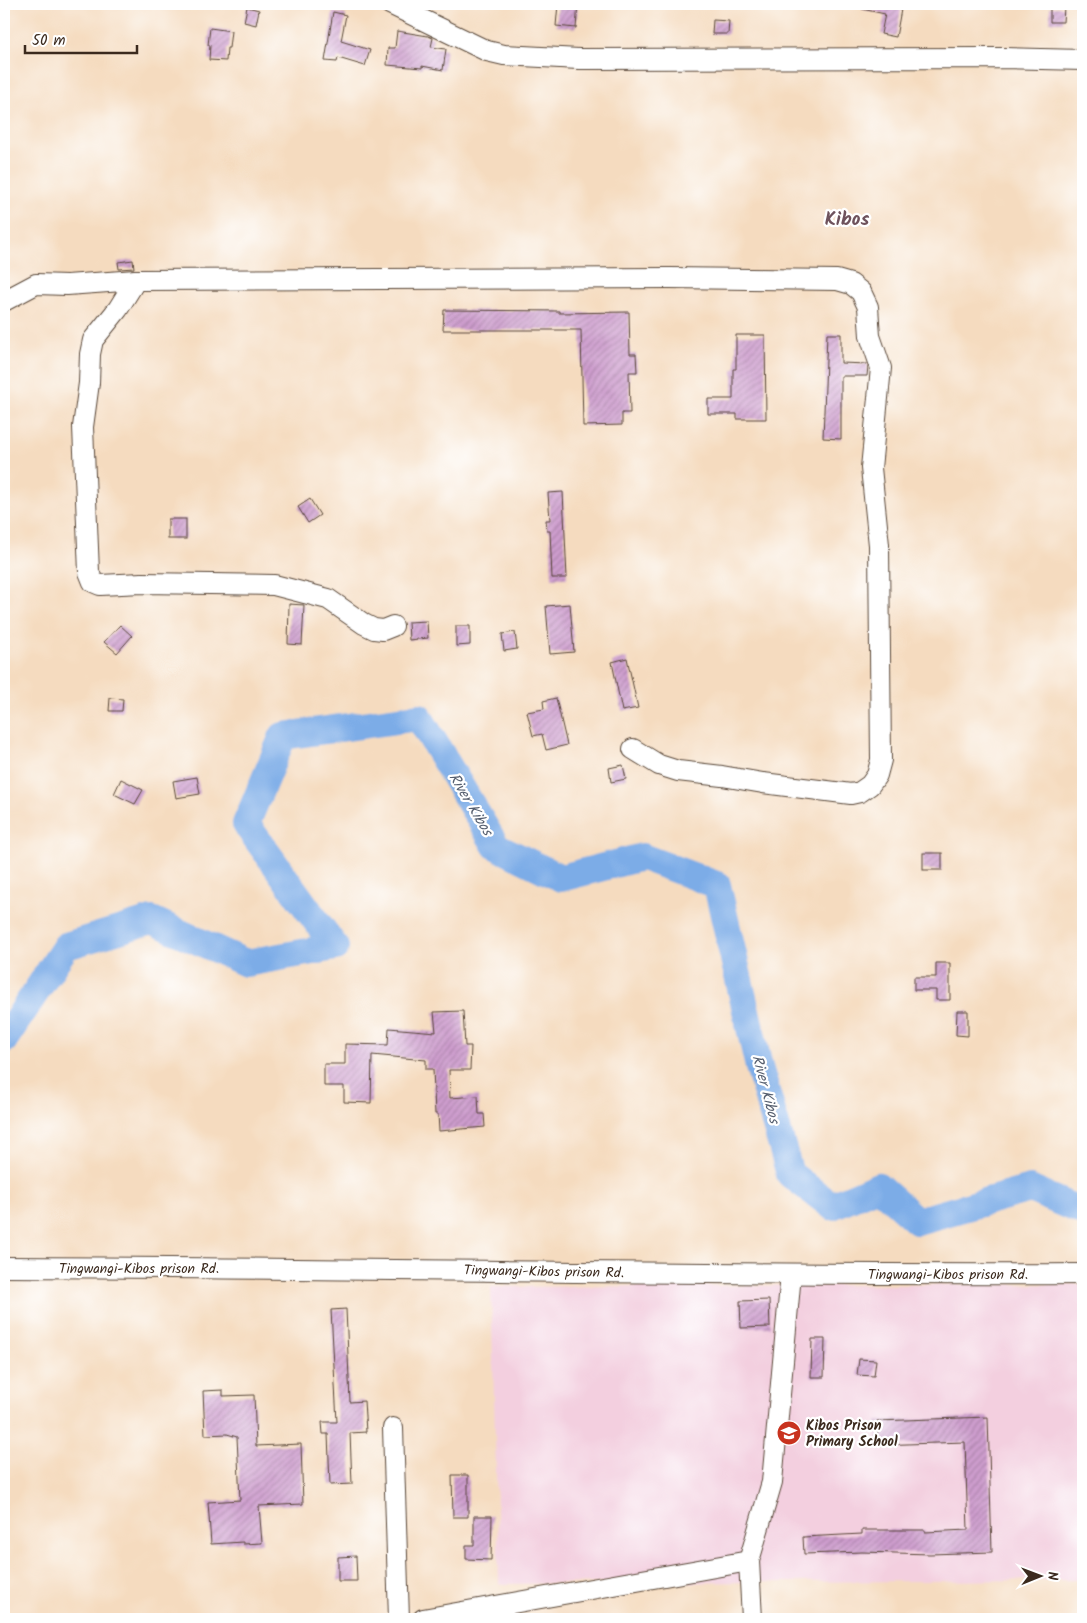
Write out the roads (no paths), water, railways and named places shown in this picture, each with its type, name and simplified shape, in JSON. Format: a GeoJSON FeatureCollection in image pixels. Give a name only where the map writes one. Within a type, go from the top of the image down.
{"type":"FeatureCollection","features":[{"type":"Feature","properties":{"kind":"street"},"geometry":{"type":"LineString","coordinates":[[390,4],[486,51],[504,55],[579,58],[1004,58],[1083,60]]}},
{"type":"Feature","properties":{"kind":"street"},"geometry":{"type":"LineString","coordinates":[[4,301],[36,284],[67,285],[136,280],[660,278],[837,280],[851,284],[861,292],[868,307],[870,336],[881,368],[872,468],[879,545],[880,760],[877,775],[870,785],[860,792],[851,794],[678,771],[659,765],[633,749]]}},
{"type":"Feature","properties":{"kind":"street"},"geometry":{"type":"LineString","coordinates":[[136,280],[118,309],[93,340],[90,354],[89,383],[83,427],[89,572],[93,582],[100,585],[142,583],[274,585],[328,599],[374,629],[383,630],[393,626]]}},
{"type":"Feature","properties":{"kind":"street","name":"Tingwangi-Kibos prison Rd."},"geometry":{"type":"LineString","coordinates":[[4,1267],[791,1274],[1083,1274]]}},
{"type":"Feature","properties":{"kind":"street"},"geometry":{"type":"LineString","coordinates":[[752,1619],[749,1560],[772,1482],[791,1274]]}},
{"type":"Feature","properties":{"kind":"street"},"geometry":{"type":"LineString","coordinates":[[393,1428],[399,1619]]}},
{"type":"Feature","properties":{"kind":"street"},"geometry":{"type":"LineString","coordinates":[[423,1619],[749,1560]]}},
{"type":"Feature","properties":{"kind":"waterway","name":"River Kibos"},"geometry":{"type":"LineString","coordinates":[[4,1040],[66,946],[152,920],[246,963],[335,947],[246,824],[283,736],[419,717],[496,846],[561,878],[642,857],[717,885],[759,1067],[790,1174],[832,1206],[878,1186],[917,1221],[1030,1189],[1083,1212]]}},
{"type":"Feature","properties":{"kind":"place","name":"Kibos Prison Primary School"},"geometry":{"type":"Point","coordinates":[789,1433]}},
{"type":"Feature","properties":{"kind":"district","name":"Kibos"},"geometry":{"type":"Point","coordinates":[847,218]}}]}
